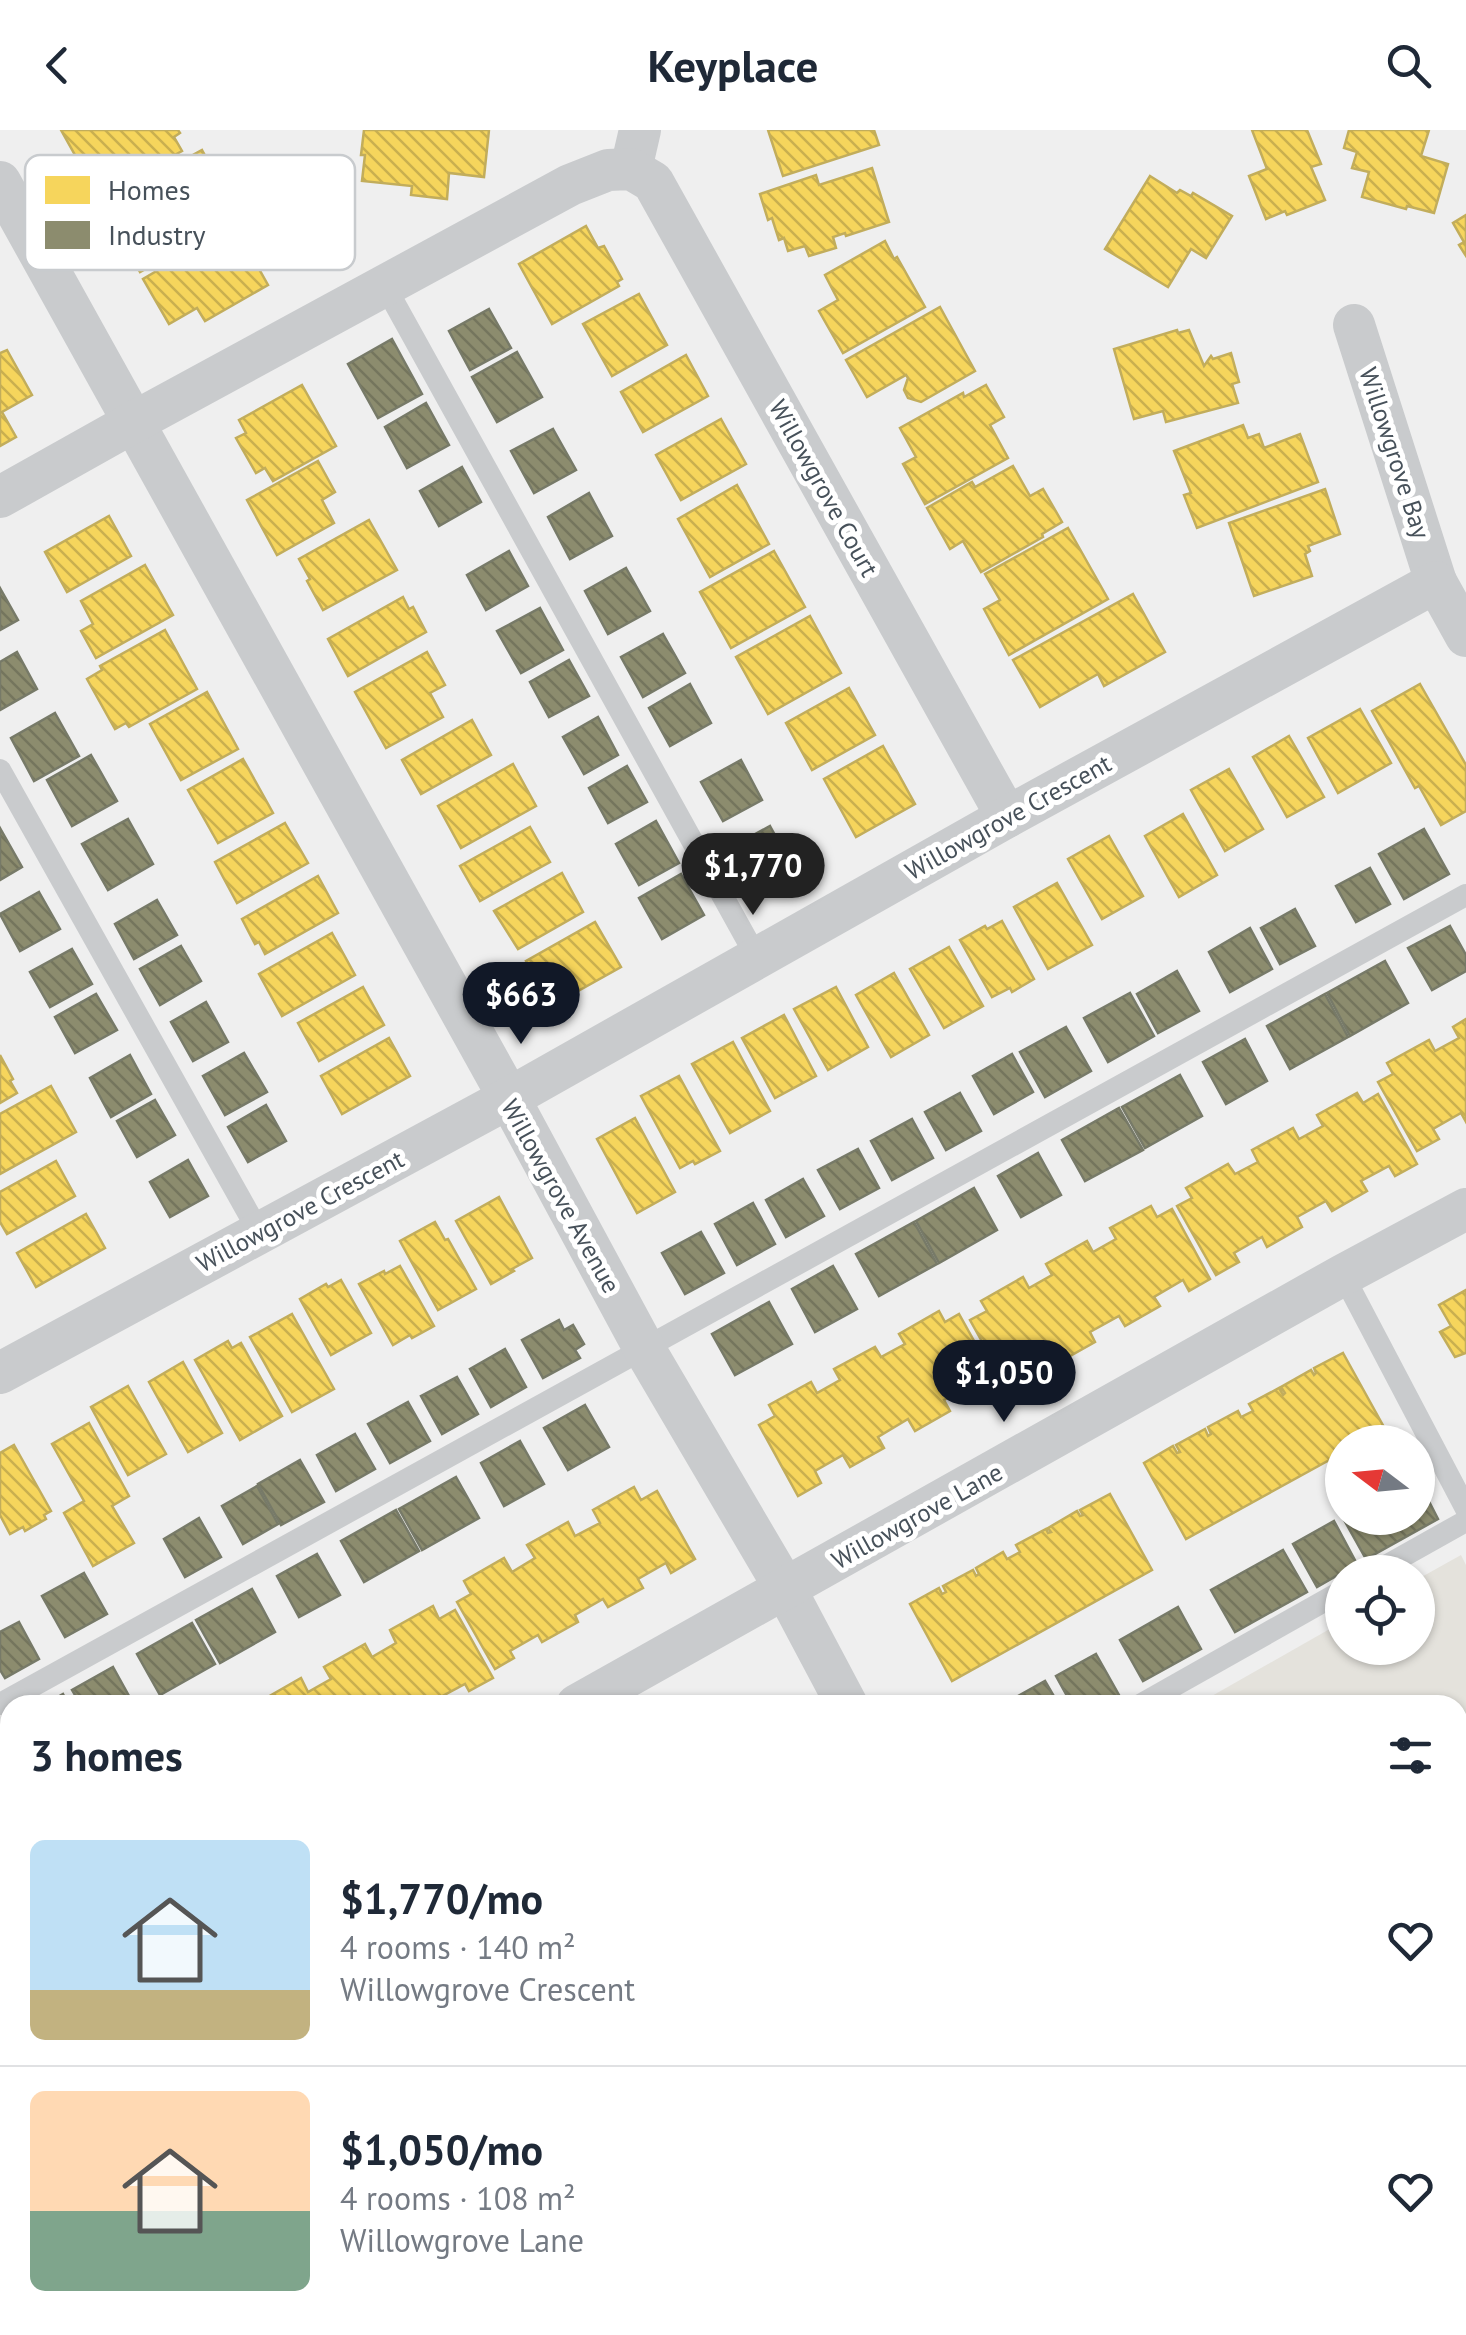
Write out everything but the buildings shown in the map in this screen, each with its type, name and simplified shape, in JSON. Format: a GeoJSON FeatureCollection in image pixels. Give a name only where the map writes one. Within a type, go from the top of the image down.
{"type":"FeatureCollection","features":[{"type":"Feature","properties":{"kind":"street","name":"Willowgrove Court"},"geometry":{"type":"LineString","coordinates":[[0,498],[570,185],[608,170],[636,149],[1006,817]]}},
{"type":"Feature","properties":{"kind":"street","name":"Willowgrove Avenue"},"geometry":{"type":"LineString","coordinates":[[0,182],[25,228]]}},
{"type":"Feature","properties":{"kind":"street","name":"Willowgrove Avenue"},"geometry":{"type":"LineString","coordinates":[[48,270],[645,1350],[786,1590],[841,1695]]}},
{"type":"Feature","properties":{"kind":"street","name":"Willowgrove Bay"},"geometry":{"type":"LineString","coordinates":[[1354,325],[1436,582]]}},
{"type":"Feature","properties":{"kind":"street","name":"Willowgrove Crescent"},"geometry":{"type":"LineString","coordinates":[[2,1366],[260,1234],[509,1098],[1006,817],[1436,582]]}},
{"type":"Feature","properties":{"kind":"street"},"geometry":{"type":"LineString","coordinates":[[1436,582],[1466,636]]}},
{"type":"Feature","properties":{"kind":"street","name":"Willowgrove Lane"},"geometry":{"type":"LineString","coordinates":[[596,1695],[1466,1209]]}},
{"type":"Feature","properties":{"kind":"lane"},"geometry":{"type":"LineString","coordinates":[[385,286],[757,958]]}},
{"type":"Feature","properties":{"kind":"lane"},"geometry":{"type":"LineString","coordinates":[[0,770],[260,1234]]}},
{"type":"Feature","properties":{"kind":"lane"},"geometry":{"type":"LineString","coordinates":[[16,1695],[1466,895]]}},
{"type":"Feature","properties":{"kind":"lane"},"geometry":{"type":"LineString","coordinates":[[1342,1275],[1466,1509]]}},
{"type":"Feature","properties":{"kind":"lane"},"geometry":{"type":"LineString","coordinates":[[1405,1555],[1466,1521]]}},
{"type":"Feature","properties":{"kind":"lane"},"geometry":{"type":"LineString","coordinates":[[1158,1695],[1325,1601]]}},
{"type":"Feature","properties":{"kind":"shaded area"},"geometry":{"type":"Polygon","coordinates":[[[1461,1555],[1466,1565],[1466,1695],[1214,1695],[1325,1632],[1325,1665],[1435,1665],[1435,1570],[1461,1555]]]}}]}
